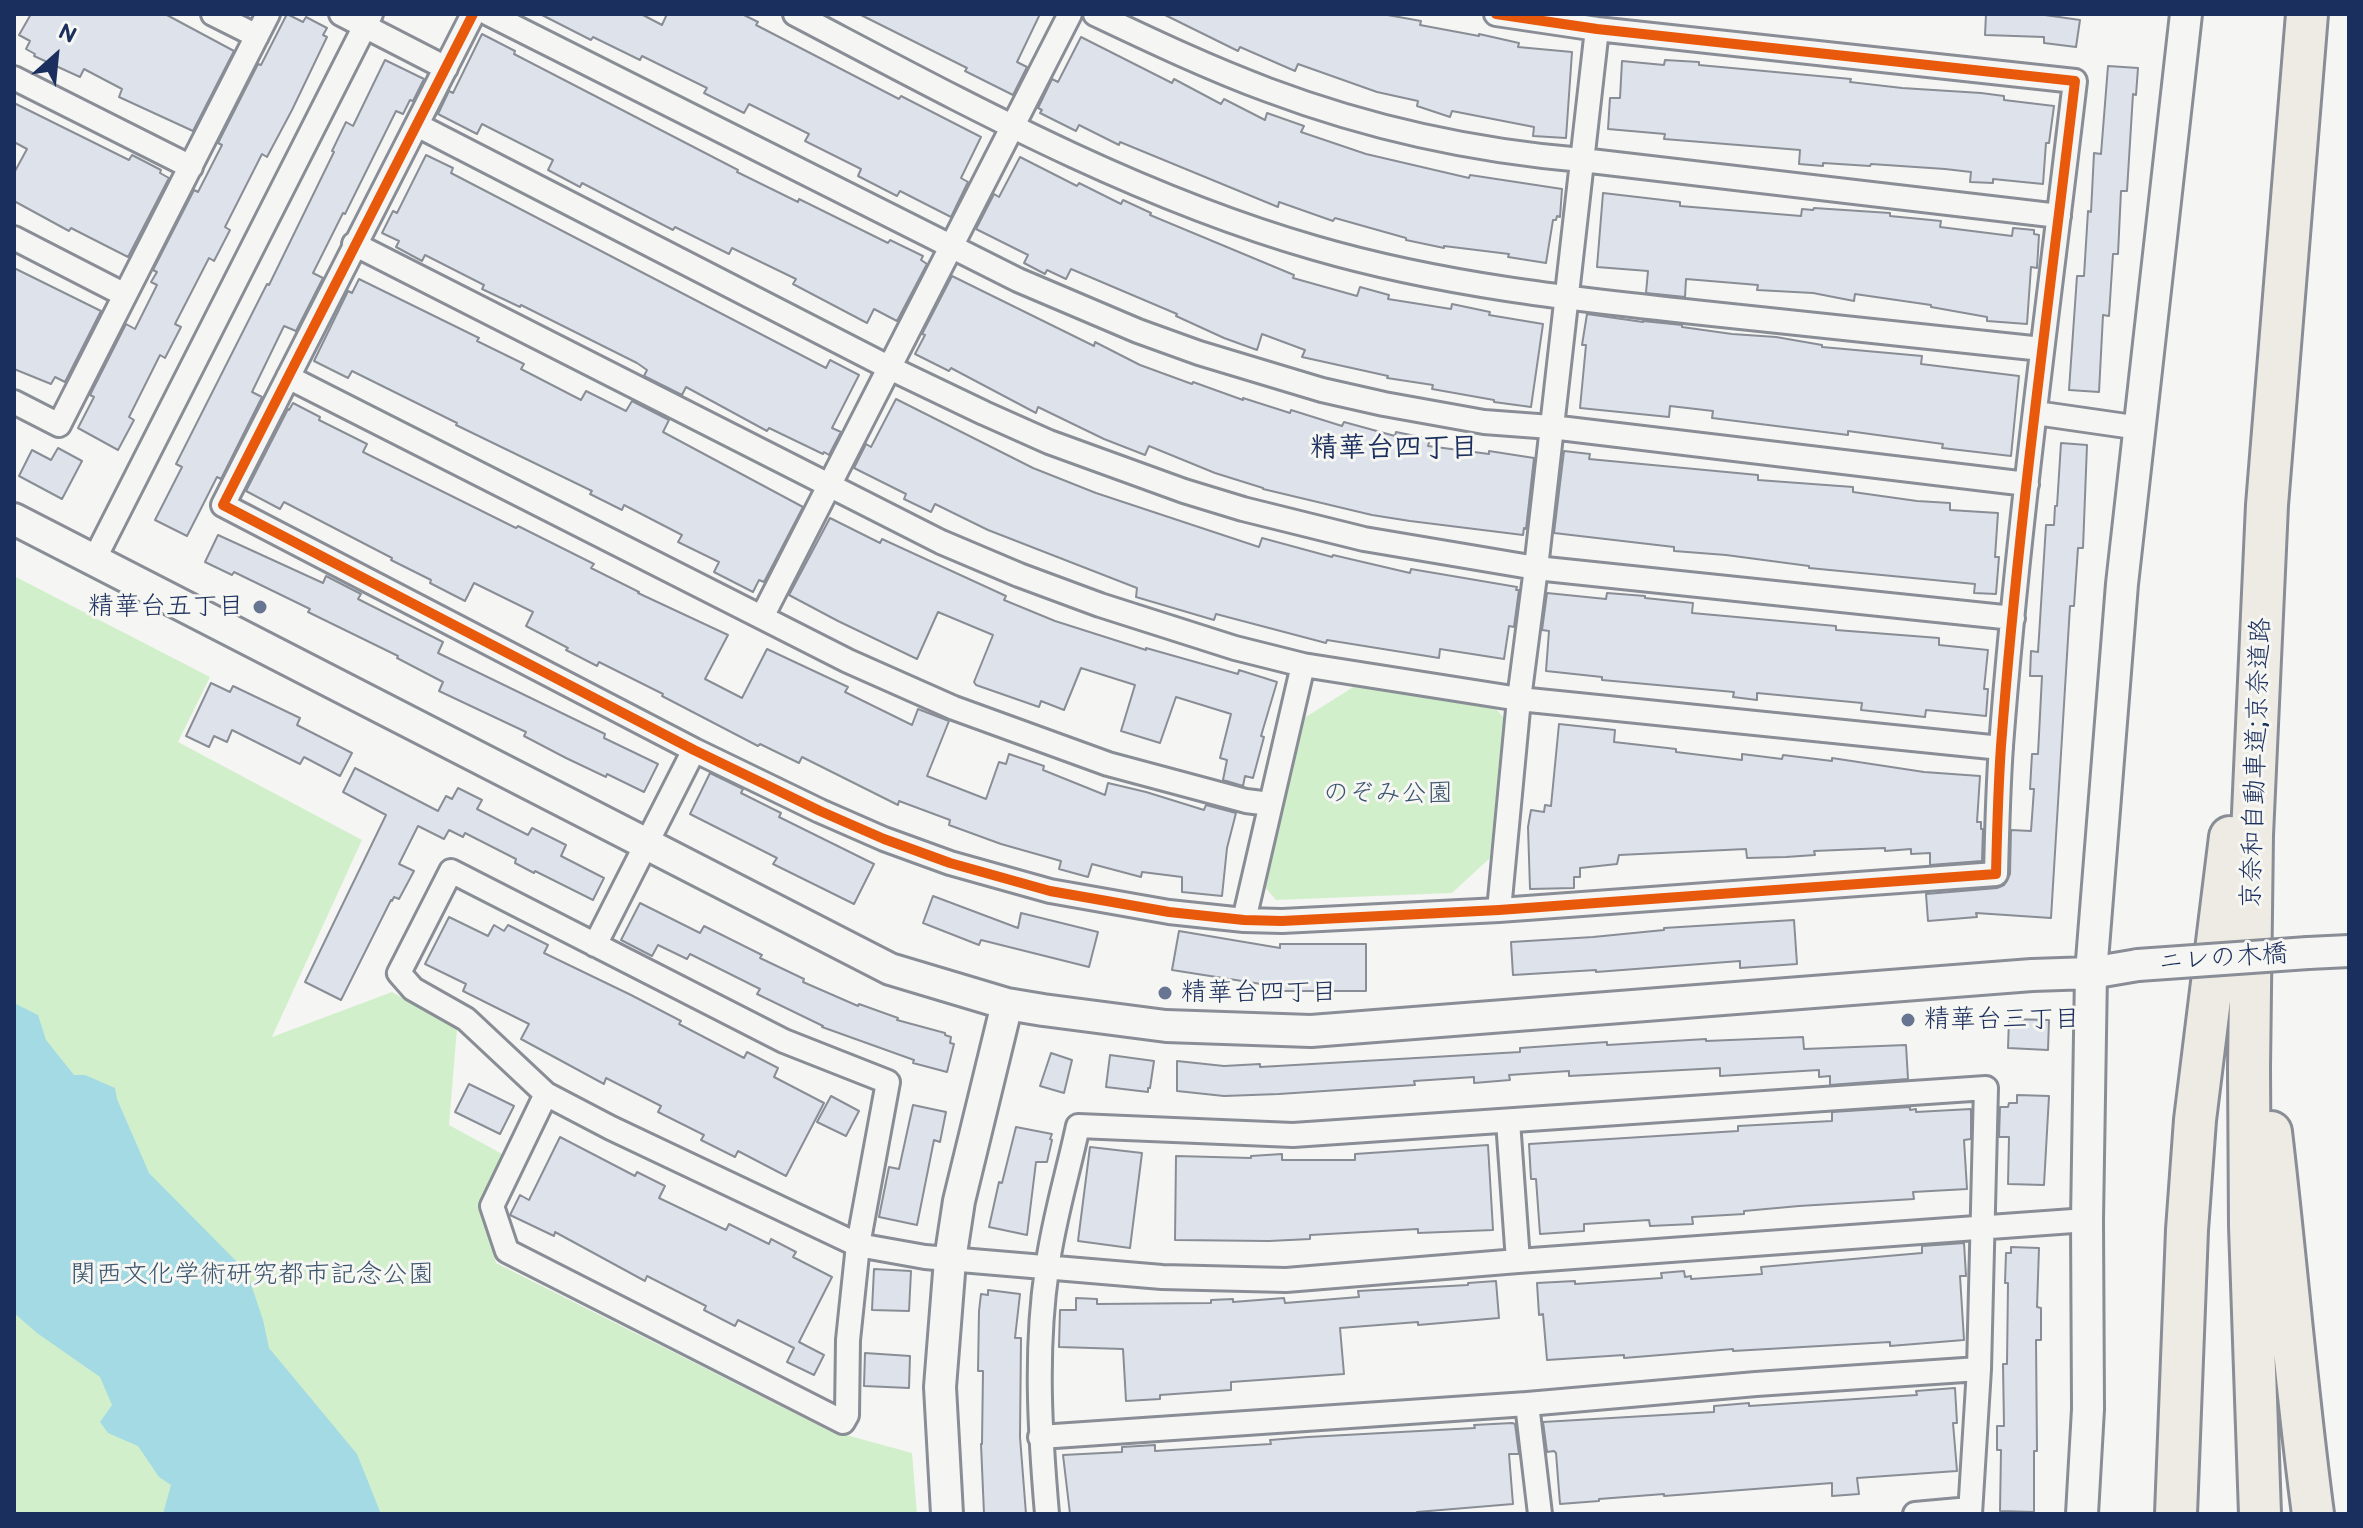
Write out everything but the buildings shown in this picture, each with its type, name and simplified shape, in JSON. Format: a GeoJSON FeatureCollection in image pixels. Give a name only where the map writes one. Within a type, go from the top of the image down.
{"type":"FeatureCollection","features":[{"type":"Feature","properties":{"kind":"highway","name":"京奈和自動車道;京奈道路"},"geometry":{"type":"LineString","coordinates":[[2260,1514],[2250,1226],[2252,835],[2267,505],[2307,14]]}},
{"type":"Feature","properties":{"kind":"highway","name":"京奈和自動車道;京奈道路"},"geometry":{"type":"LineString","coordinates":[[2279,1514],[2269,915],[2276,674],[2326,14]]}},
{"type":"Feature","properties":{"kind":"highway"},"geometry":{"type":"LineString","coordinates":[[2176,1514],[2186,1246],[2195,1120],[2267,505]]}},
{"type":"Feature","properties":{"kind":"highway"},"geometry":{"type":"LineString","coordinates":[[2271,1128],[2302,1438],[2313,1514]]}},
{"type":"Feature","properties":{"kind":"street"},"geometry":{"type":"LineString","coordinates":[[213,14],[257,36]]}},
{"type":"Feature","properties":{"kind":"street"},"geometry":{"type":"LineString","coordinates":[[14,402],[59,425],[268,14]]}},
{"type":"Feature","properties":{"kind":"street"},"geometry":{"type":"LineString","coordinates":[[341,14],[368,20],[446,68]]}},
{"type":"Feature","properties":{"kind":"street"},"geometry":{"type":"LineString","coordinates":[[473,14],[223,505],[694,750],[884,839],[950,863],[1101,901],[1169,912],[1282,921],[1499,910],[1996,874],[2001,748],[2013,618],[2075,81],[1597,29],[1496,14]]}},
{"type":"Feature","properties":{"kind":"street"},"geometry":{"type":"LineString","coordinates":[[489,14],[1078,307],[1260,373],[1384,404],[1484,422],[1551,427],[2027,484]]}},
{"type":"Feature","properties":{"kind":"street"},"geometry":{"type":"LineString","coordinates":[[795,14],[1014,128],[1106,171],[1243,226],[1314,248],[1440,278],[1568,298],[2042,349]]}},
{"type":"Feature","properties":{"kind":"street"},"geometry":{"type":"LineString","coordinates":[[762,617],[1070,14]]}},
{"type":"Feature","properties":{"kind":"street"},"geometry":{"type":"LineString","coordinates":[[1095,14],[1203,65],[1270,91],[1338,114],[1464,144],[1528,155],[2059,216]]}},
{"type":"Feature","properties":{"kind":"street"},"geometry":{"type":"LineString","coordinates":[[2082,1514],[2088,1409],[2091,973],[2122,584],[2186,14]]}},
{"type":"Feature","properties":{"kind":"street"},"geometry":{"type":"LineString","coordinates":[[94,560],[368,20]]}},
{"type":"Feature","properties":{"kind":"street"},"geometry":{"type":"LineString","coordinates":[[1499,910],[1519,699],[1597,29]]}},
{"type":"Feature","properties":{"kind":"street"},"geometry":{"type":"LineString","coordinates":[[14,78],[191,167]]}},
{"type":"Feature","properties":{"kind":"street"},"geometry":{"type":"LineString","coordinates":[[417,125],[890,368],[1049,442],[1184,491],[1364,539],[1536,568],[2013,618]]}},
{"type":"Feature","properties":{"kind":"street"},"geometry":{"type":"LineString","coordinates":[[14,238],[125,295]]}},
{"type":"Feature","properties":{"kind":"street"},"geometry":{"type":"LineString","coordinates":[[354,244],[941,542],[1019,575],[1167,628],[1303,665],[1519,699],[2001,748]]}},
{"type":"Feature","properties":{"kind":"street"},"geometry":{"type":"LineString","coordinates":[[288,377],[861,667],[954,708],[1108,764],[1246,801],[1270,804]]}},
{"type":"Feature","properties":{"kind":"street"},"geometry":{"type":"LineString","coordinates":[[2036,413],[2140,428]]}},
{"type":"Feature","properties":{"kind":"street","name":"ニレの木橋"},"geometry":{"type":"LineString","coordinates":[[14,519],[890,969],[1007,1004],[1166,1026],[1311,1031],[2349,951]]}},
{"type":"Feature","properties":{"kind":"street"},"geometry":{"type":"LineString","coordinates":[[1244,920],[1303,665]]}},
{"type":"Feature","properties":{"kind":"street"},"geometry":{"type":"LineString","coordinates":[[595,945],[694,750]]}},
{"type":"Feature","properties":{"kind":"street"},"geometry":{"type":"LineString","coordinates":[[546,1094],[492,1206],[507,1251],[843,1422],[847,1415],[848,1340],[858,1245],[888,1082],[784,1041],[451,871],[399,973],[413,989],[466,1019],[546,1094],[625,1135],[858,1245],[950,1260],[1047,1269],[1162,1277],[1286,1280],[2087,1220]]}},
{"type":"Feature","properties":{"kind":"street"},"geometry":{"type":"LineString","coordinates":[[947,1514],[940,1387],[950,1260],[959,1201],[1007,1004]]}},
{"type":"Feature","properties":{"kind":"street"},"geometry":{"type":"LineString","coordinates":[[1047,1514],[1040,1437],[1041,1343],[1047,1269],[1078,1126],[1293,1135],[1986,1088],[1979,1369],[1970,1512],[1915,1514]]}},
{"type":"Feature","properties":{"kind":"street"},"geometry":{"type":"LineString","coordinates":[[1508,1121],[1518,1261]]}},
{"type":"Feature","properties":{"kind":"street"},"geometry":{"type":"LineString","coordinates":[[1040,1437],[1979,1369]]}},
{"type":"Feature","properties":{"kind":"street"},"geometry":{"type":"LineString","coordinates":[[1527,1404],[1540,1514]]}},
{"type":"Feature","properties":{"kind":"green space","name":"関西文化学術研究都市記念公園"},"geometry":{"type":"Polygon","coordinates":[[[14,576],[210,677],[178,742],[362,840],[272,1037],[392,992],[457,1029],[449,1125],[504,1155],[482,1210],[496,1263],[828,1430],[912,1453],[917,1514],[14,1514],[14,576]]]}},
{"type":"Feature","properties":{"kind":"green space","name":"のぞみ公園"},"geometry":{"type":"Polygon","coordinates":[[[1355,686],[1496,709],[1504,718],[1490,858],[1452,893],[1276,900],[1263,885],[1301,720],[1355,686]]]}},
{"type":"Feature","properties":{"kind":"water"},"geometry":{"type":"Polygon","coordinates":[[[14,1003],[38,1015],[46,1040],[74,1075],[85,1075],[115,1088],[149,1173],[247,1272],[269,1348],[357,1454],[381,1514],[163,1514],[171,1485],[159,1477],[138,1446],[108,1433],[100,1422],[112,1405],[100,1377],[14,1313],[14,1003]]]}},
{"type":"Feature","properties":{"kind":"cycle path"},"geometry":{"type":"LineString","coordinates":[[473,14],[223,505],[694,750],[820,811],[950,863],[1050,891],[1169,912],[1282,921],[1499,910],[1996,874],[2001,746],[2016,580],[2075,81],[1597,29],[1496,14]]}},
{"type":"Feature","properties":{"kind":"place","name":"精華台五丁目"},"geometry":{"type":"Point","coordinates":[260,607]}},
{"type":"Feature","properties":{"kind":"place","name":"精華台四丁目"},"geometry":{"type":"Point","coordinates":[1165,993]}},
{"type":"Feature","properties":{"kind":"place","name":"精華台三丁目"},"geometry":{"type":"Point","coordinates":[1908,1020]}},
{"type":"Feature","properties":{"kind":"district","name":"精華台四丁目"},"geometry":{"type":"Point","coordinates":[1394,449]}}]}
